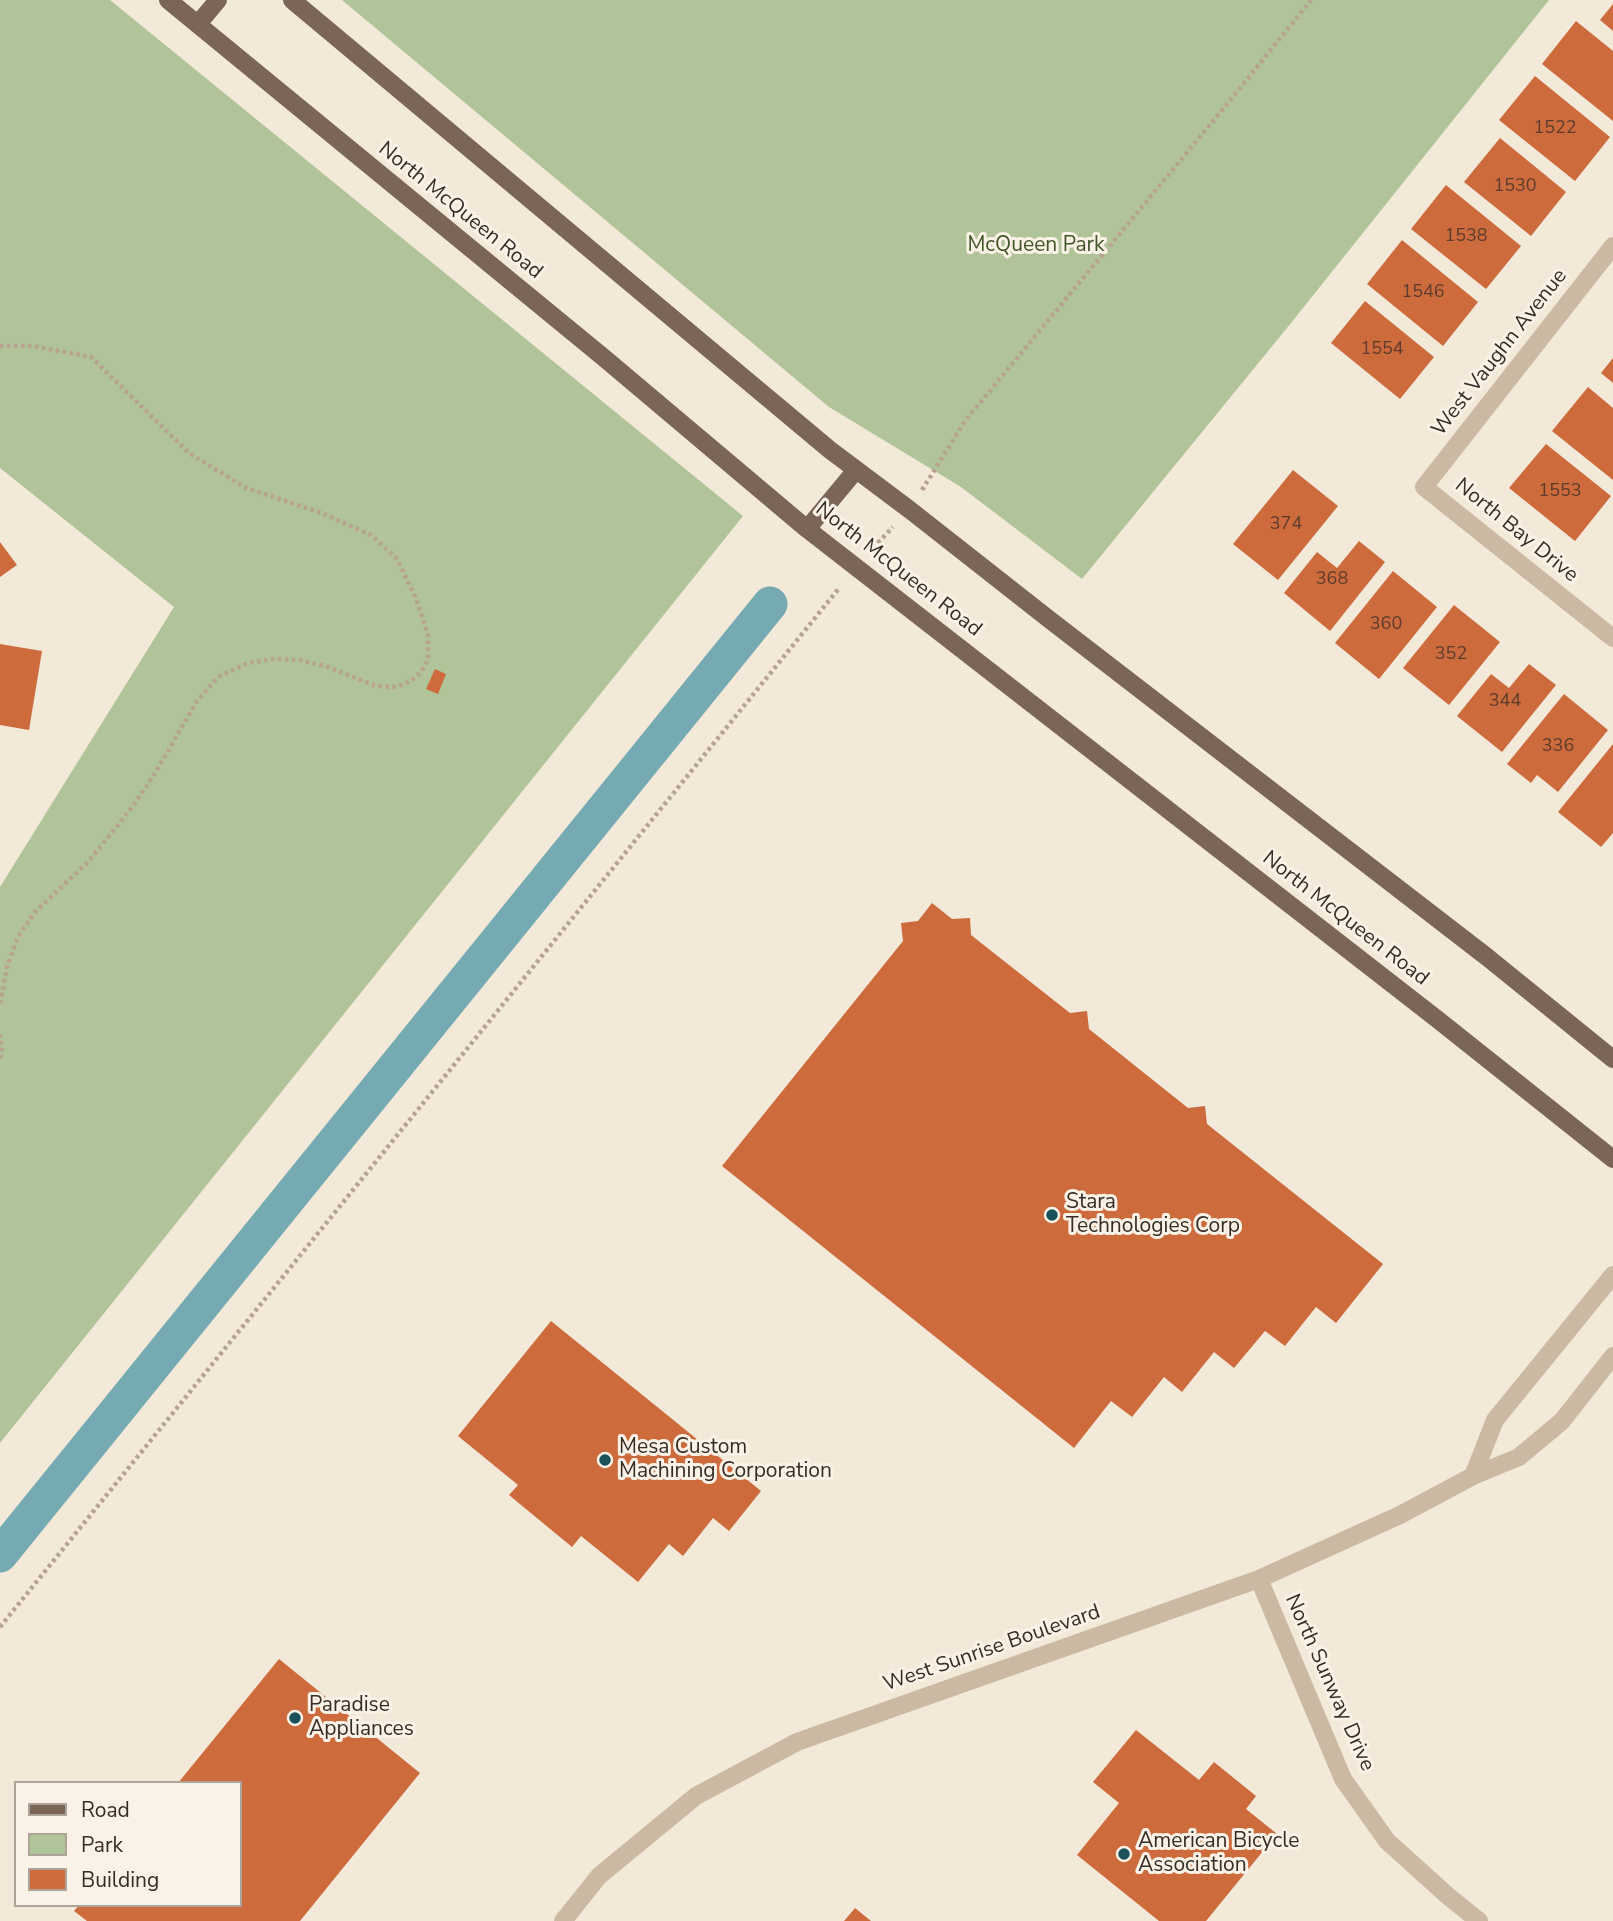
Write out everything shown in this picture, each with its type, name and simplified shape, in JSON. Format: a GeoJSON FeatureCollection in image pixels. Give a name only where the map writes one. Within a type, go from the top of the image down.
{"type":"FeatureCollection","features":[{"type":"Feature","properties":{"kind":"main road","name":"North McQueen Road"},"geometry":{"type":"LineString","coordinates":[[168,0],[807,529],[1437,1018],[1613,1159]]}},
{"type":"Feature","properties":{"kind":"main road"},"geometry":{"type":"LineString","coordinates":[[198,24],[218,0]]}},
{"type":"Feature","properties":{"kind":"main road"},"geometry":{"type":"LineString","coordinates":[[292,0],[830,450],[1487,957],[1613,1059]]}},
{"type":"Feature","properties":{"kind":"main road"},"geometry":{"type":"LineString","coordinates":[[807,529],[856,470]]}},
{"type":"Feature","properties":{"kind":"street","name":"West Vaughn Avenue"},"geometry":{"type":"LineString","coordinates":[[1424,487],[1613,246]]}},
{"type":"Feature","properties":{"kind":"street","name":"North Bay Drive"},"geometry":{"type":"LineString","coordinates":[[1424,487],[1613,638]]}},
{"type":"Feature","properties":{"kind":"street"},"geometry":{"type":"LineString","coordinates":[[1473,1476],[1495,1420],[1613,1275]]}},
{"type":"Feature","properties":{"kind":"street","name":"West Sunrise Boulevard"},"geometry":{"type":"LineString","coordinates":[[563,1921],[599,1876],[696,1796],[797,1742],[1258,1579],[1400,1514],[1473,1476],[1519,1457],[1562,1421],[1613,1356]]}},
{"type":"Feature","properties":{"kind":"street","name":"North Sunway Drive"},"geometry":{"type":"LineString","coordinates":[[1258,1579],[1343,1779],[1387,1841],[1479,1921]]}},
{"type":"Feature","properties":{"kind":"path"},"geometry":{"type":"LineString","coordinates":[[0,1628],[855,566],[910,510],[965,421],[1311,0]]}},
{"type":"Feature","properties":{"kind":"path"},"geometry":{"type":"LineString","coordinates":[[0,346],[33,346],[91,356],[189,453],[246,488],[322,513],[371,535],[397,559],[415,596],[428,634],[428,659],[421,672],[411,681],[396,687],[376,686],[326,666],[299,660],[272,659],[248,663],[218,677],[197,701],[154,775],[97,852],[35,912],[18,937],[7,967],[0,1006]]}},
{"type":"Feature","properties":{"kind":"path"},"geometry":{"type":"LineString","coordinates":[[0,1034],[0,1059]]}},
{"type":"Feature","properties":{"kind":"green space"},"geometry":{"type":"Polygon","coordinates":[[[0,0],[110,0],[743,516],[0,1443],[0,887],[174,607],[0,468],[0,0]]]}},
{"type":"Feature","properties":{"kind":"green space","name":"McQueen Park"},"geometry":{"type":"Polygon","coordinates":[[[342,0],[1549,0],[1082,579],[961,487],[829,407],[342,0]]]}},
{"type":"Feature","properties":{"kind":"building"},"geometry":{"type":"Polygon","coordinates":[[[1613,4],[1613,31],[1600,20],[1613,4]]]}},
{"type":"Feature","properties":{"kind":"building"},"geometry":{"type":"Polygon","coordinates":[[[1576,21],[1613,51],[1613,121],[1542,64],[1576,21]]]}},
{"type":"Feature","properties":{"kind":"building"},"geometry":{"type":"Polygon","coordinates":[[[1535,76],[1610,137],[1575,181],[1499,120],[1535,76]]]}},
{"type":"Feature","properties":{"kind":"building"},"geometry":{"type":"Polygon","coordinates":[[[1500,138],[1566,192],[1531,236],[1464,182],[1500,138]]]}},
{"type":"Feature","properties":{"kind":"building"},"geometry":{"type":"Polygon","coordinates":[[[1446,185],[1521,246],[1486,289],[1411,229],[1446,185]]]}},
{"type":"Feature","properties":{"kind":"building"},"geometry":{"type":"Polygon","coordinates":[[[1402,240],[1478,302],[1443,346],[1367,284],[1402,240]]]}},
{"type":"Feature","properties":{"kind":"building"},"geometry":{"type":"Polygon","coordinates":[[[1365,301],[1434,357],[1400,399],[1331,343],[1365,301]]]}},
{"type":"Feature","properties":{"kind":"building"},"geometry":{"type":"Polygon","coordinates":[[[1613,358],[1613,383],[1601,373],[1613,358]]]}},
{"type":"Feature","properties":{"kind":"building"},"geometry":{"type":"Polygon","coordinates":[[[1588,387],[1613,408],[1613,480],[1552,431],[1588,387]]]}},
{"type":"Feature","properties":{"kind":"building"},"geometry":{"type":"Polygon","coordinates":[[[1546,444],[1611,496],[1575,541],[1509,488],[1546,444]]]}},
{"type":"Feature","properties":{"kind":"building"},"geometry":{"type":"Polygon","coordinates":[[[1293,470],[1338,506],[1278,580],[1233,544],[1293,470]]]}},
{"type":"Feature","properties":{"kind":"building"},"geometry":{"type":"Polygon","coordinates":[[[1359,541],[1385,562],[1330,631],[1284,593],[1317,552],[1337,568],[1359,541]]]}},
{"type":"Feature","properties":{"kind":"building"},"geometry":{"type":"Polygon","coordinates":[[[0,542],[17,565],[0,577],[0,542]]]}},
{"type":"Feature","properties":{"kind":"building"},"geometry":{"type":"Polygon","coordinates":[[[1393,571],[1437,607],[1379,679],[1335,643],[1393,571]]]}},
{"type":"Feature","properties":{"kind":"building"},"geometry":{"type":"Polygon","coordinates":[[[1454,605],[1500,642],[1449,705],[1403,668],[1454,605]]]}},
{"type":"Feature","properties":{"kind":"building"},"geometry":{"type":"Polygon","coordinates":[[[0,644],[42,651],[29,730],[0,725],[0,644]]]}},
{"type":"Feature","properties":{"kind":"building"},"geometry":{"type":"Polygon","coordinates":[[[1529,664],[1556,685],[1502,752],[1457,716],[1491,674],[1509,688],[1529,664]]]}},
{"type":"Feature","properties":{"kind":"building"},"geometry":{"type":"Polygon","coordinates":[[[435,669],[446,674],[438,694],[426,689],[435,669]]]}},
{"type":"Feature","properties":{"kind":"building"},"geometry":{"type":"Polygon","coordinates":[[[1564,694],[1608,730],[1558,792],[1537,775],[1531,783],[1507,764],[1564,694]]]}},
{"type":"Feature","properties":{"kind":"building"},"geometry":{"type":"Polygon","coordinates":[[[1613,744],[1613,833],[1601,847],[1558,812],[1613,744]]]}},
{"type":"Feature","properties":{"kind":"building","name":"Stara Technologies Corp"},"geometry":{"type":"Polygon","coordinates":[[[932,903],[952,919],[970,918],[971,935],[1070,1013],[1087,1011],[1089,1029],[1188,1108],[1205,1106],[1207,1124],[1383,1264],[1336,1323],[1316,1307],[1285,1346],[1265,1331],[1234,1368],[1214,1352],[1182,1392],[1164,1377],[1132,1417],[1111,1401],[1074,1448],[722,1166],[903,941],[901,923],[918,921],[932,903]]]}},
{"type":"Feature","properties":{"kind":"building","name":"Mesa Custom Machining Corporation"},"geometry":{"type":"Polygon","coordinates":[[[551,1321],[761,1491],[729,1531],[713,1518],[683,1556],[669,1544],[638,1582],[581,1536],[572,1547],[509,1495],[518,1485],[458,1436],[551,1321]]]}},
{"type":"Feature","properties":{"kind":"building"},"geometry":{"type":"Polygon","coordinates":[[[279,1659],[420,1773],[300,1921],[87,1921],[74,1911],[77,1907],[242,1907],[242,1781],[180,1781],[279,1659]]]}},
{"type":"Feature","properties":{"kind":"building"},"geometry":{"type":"Polygon","coordinates":[[[1136,1730],[1199,1780],[1214,1762],[1256,1796],[1246,1809],[1277,1834],[1206,1921],[1159,1921],[1077,1855],[1119,1803],[1093,1782],[1136,1730]]]}},
{"type":"Feature","properties":{"kind":"building"},"geometry":{"type":"Polygon","coordinates":[[[855,1908],[871,1921],[844,1921],[855,1908]]]}},
{"type":"Feature","properties":{"kind":"waterway"},"geometry":{"type":"LineString","coordinates":[[0,1555],[770,604]]}},
{"type":"Feature","properties":{"kind":"place","name":"Stara Technologies Corp"},"geometry":{"type":"Point","coordinates":[1052,1215]}},
{"type":"Feature","properties":{"kind":"place","name":"Mesa Custom Machining Corporation"},"geometry":{"type":"Point","coordinates":[605,1460]}},
{"type":"Feature","properties":{"kind":"place","name":"Paradise Appliances"},"geometry":{"type":"Point","coordinates":[295,1718]}},
{"type":"Feature","properties":{"kind":"place","name":"American Bicycle Association"},"geometry":{"type":"Point","coordinates":[1124,1854]}}]}
